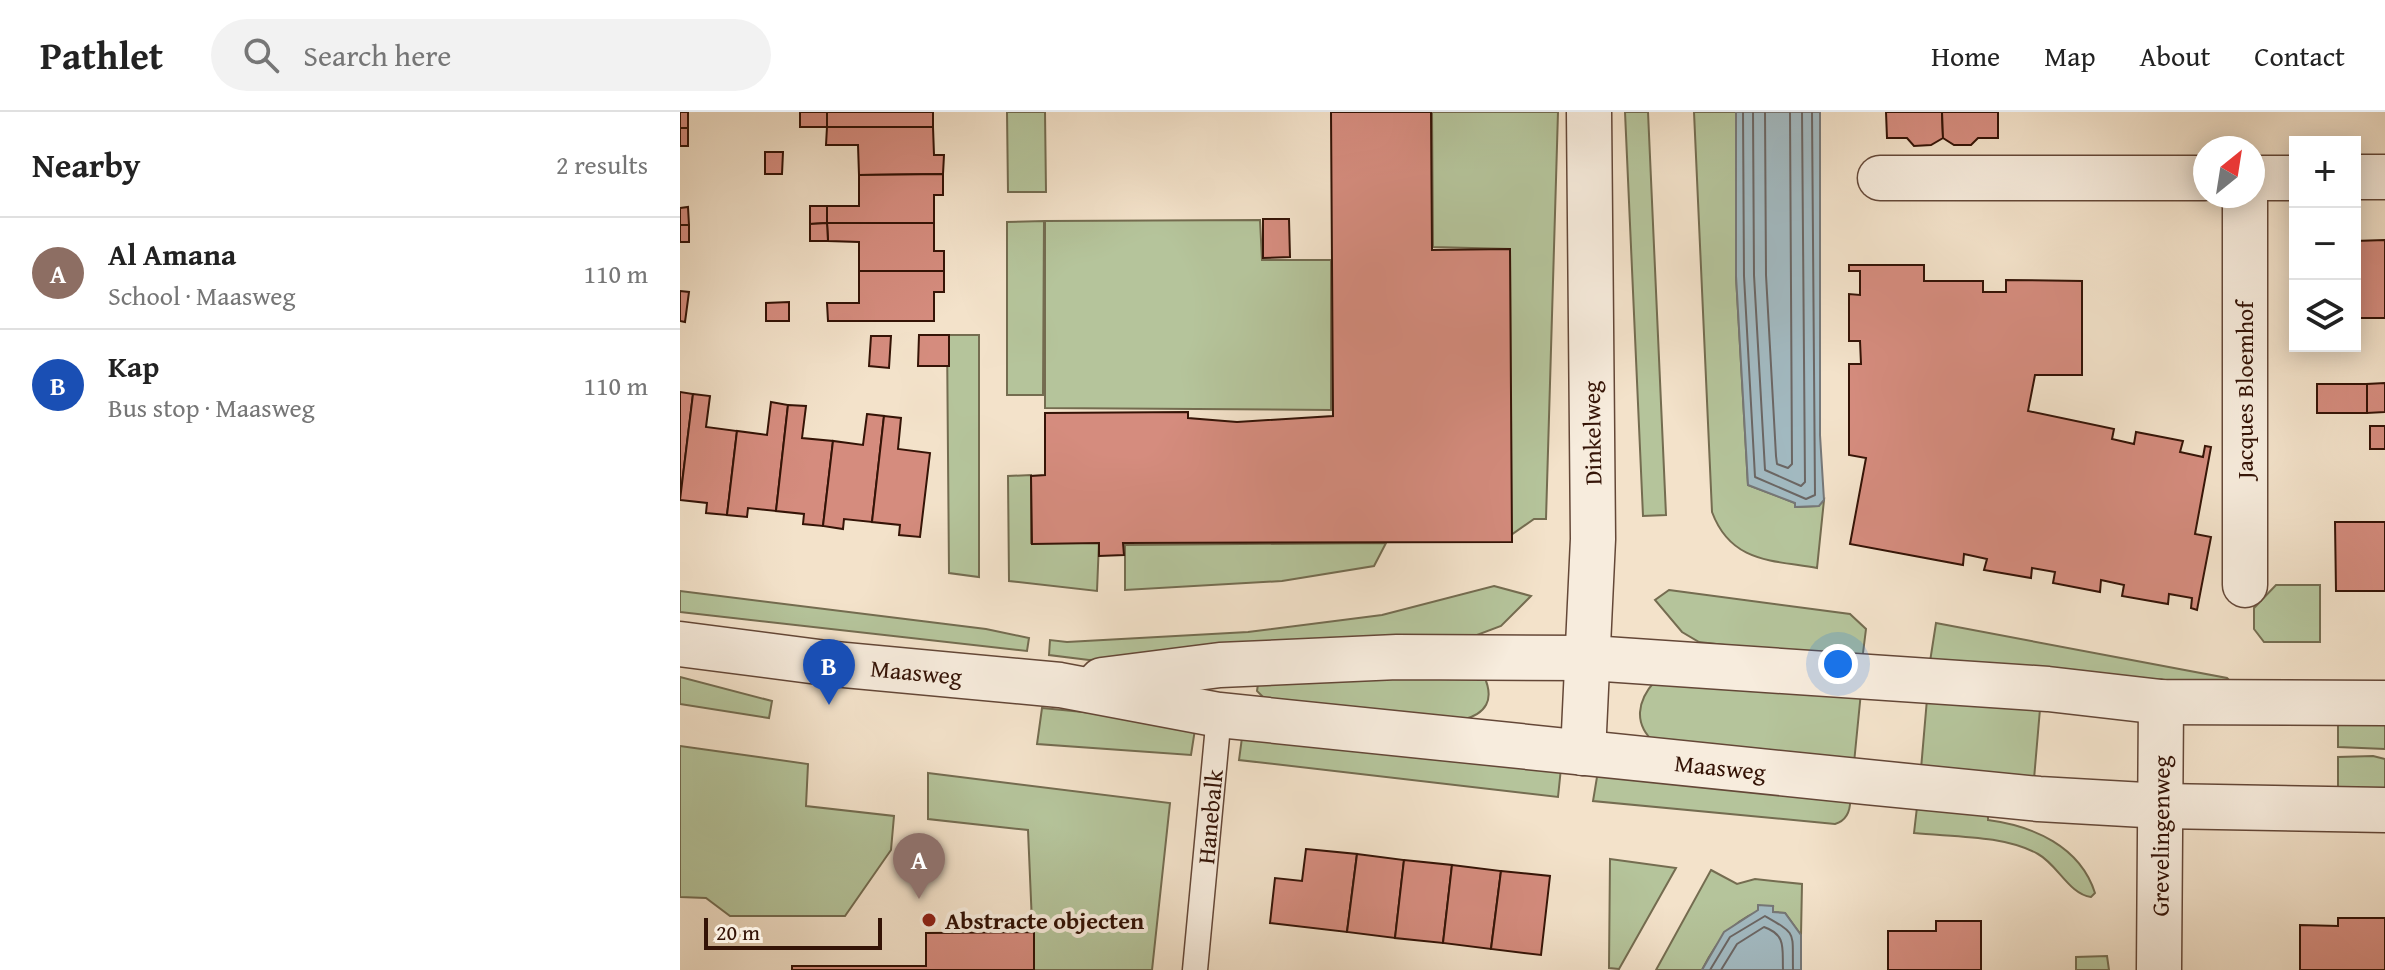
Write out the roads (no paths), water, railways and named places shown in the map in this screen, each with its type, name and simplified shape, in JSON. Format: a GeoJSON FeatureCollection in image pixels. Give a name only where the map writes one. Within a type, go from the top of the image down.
{"type":"FeatureCollection","features":[{"type":"Feature","properties":{"kind":"street","name":"Dinkelweg"},"geometry":{"type":"LineString","coordinates":[[1583,753],[1590,658],[1593,539],[1589,112]]}},
{"type":"Feature","properties":{"kind":"street"},"geometry":{"type":"LineString","coordinates":[[2361,177],[2385,177]]}},
{"type":"Feature","properties":{"kind":"street"},"geometry":{"type":"LineString","coordinates":[[1880,178],[2193,178]]}},
{"type":"Feature","properties":{"kind":"street"},"geometry":{"type":"LineString","coordinates":[[2265,178],[2289,178]]}},
{"type":"Feature","properties":{"kind":"street","name":"Jacques Bloemhof"},"geometry":{"type":"LineString","coordinates":[[2245,208],[2245,585]]}},
{"type":"Feature","properties":{"kind":"street","name":"Maasweg"},"geometry":{"type":"LineString","coordinates":[[680,644],[834,664],[1060,685],[1219,715],[2039,799],[2162,806],[2385,810]]}},
{"type":"Feature","properties":{"kind":"street","name":"Maasweg"},"geometry":{"type":"LineString","coordinates":[[1060,685],[1220,665],[1397,657],[1590,658],[2002,686],[2161,702],[2385,703]]}},
{"type":"Feature","properties":{"kind":"street","name":"Hanebalk"},"geometry":{"type":"LineString","coordinates":[[1219,715],[1220,665]]}},
{"type":"Feature","properties":{"kind":"street","name":"Grevelingenweg"},"geometry":{"type":"LineString","coordinates":[[2159,970],[2161,702]]}},
{"type":"Feature","properties":{"kind":"lane","name":"Hanebalk"},"geometry":{"type":"LineString","coordinates":[[1195,970],[1219,715]]}},
{"type":"Feature","properties":{"kind":"water"},"geometry":{"type":"Polygon","coordinates":[[[1736,112],[1820,112],[1820,435],[1824,500],[1819,506],[1795,507],[1795,503],[1748,485],[1736,276],[1736,112]]]}},
{"type":"Feature","properties":{"kind":"water"},"geometry":{"type":"Polygon","coordinates":[[[1758,905],[1773,906],[1773,912],[1785,913],[1801,935],[1801,970],[1702,970],[1724,932],[1758,910],[1758,905]]]}},
{"type":"Feature","properties":{"kind":"place","name":"Kap"},"geometry":{"type":"Point","coordinates":[829,705]}},
{"type":"Feature","properties":{"kind":"place","name":"Al Amana"},"geometry":{"type":"Point","coordinates":[919,899]}},
{"type":"Feature","properties":{"kind":"place","name":"Abstracte objecten"},"geometry":{"type":"Point","coordinates":[929,920]}}]}
